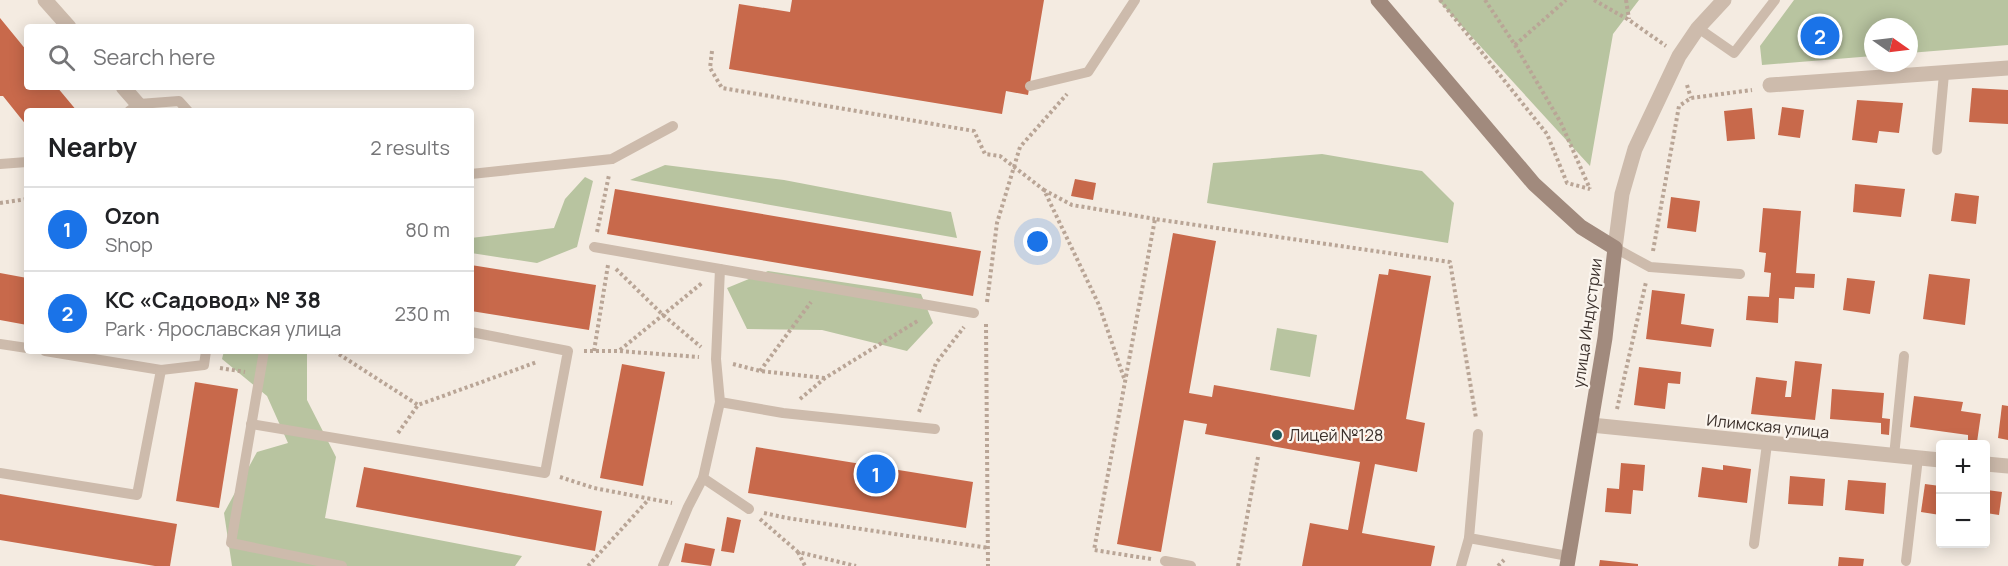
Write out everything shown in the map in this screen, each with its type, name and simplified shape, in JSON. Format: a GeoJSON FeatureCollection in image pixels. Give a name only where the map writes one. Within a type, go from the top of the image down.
{"type":"FeatureCollection","features":[{"type":"Feature","properties":{"kind":"street"},"geometry":{"type":"LineString","coordinates":[[45,0],[66,24]]}},
{"type":"Feature","properties":{"kind":"street","name":"улица Индустрии"},"geometry":{"type":"LineString","coordinates":[[1378,0],[1534,184],[1581,227],[1615,248],[1605,338],[1568,561]]}},
{"type":"Feature","properties":{"kind":"street"},"geometry":{"type":"LineString","coordinates":[[1615,248],[1622,194],[1635,149],[1679,56],[1698,28],[1724,0]]}},
{"type":"Feature","properties":{"kind":"street"},"geometry":{"type":"LineString","coordinates":[[1770,85],[2008,68]]}},
{"type":"Feature","properties":{"kind":"street"},"geometry":{"type":"LineString","coordinates":[[125,90],[136,108]]}},
{"type":"Feature","properties":{"kind":"street","name":"Илимская улица"},"geometry":{"type":"LineString","coordinates":[[1591,425],[1936,460]]}},
{"type":"Feature","properties":{"kind":"street"},"geometry":{"type":"LineString","coordinates":[[1990,464],[2008,466]]}},
{"type":"Feature","properties":{"kind":"lane"},"geometry":{"type":"LineString","coordinates":[[1030,86],[1088,72],[1135,0]]}},
{"type":"Feature","properties":{"kind":"lane"},"geometry":{"type":"LineString","coordinates":[[1698,28],[1734,53],[1775,0]]}},
{"type":"Feature","properties":{"kind":"lane"},"geometry":{"type":"LineString","coordinates":[[1937,150],[1944,74]]}},
{"type":"Feature","properties":{"kind":"lane"},"geometry":{"type":"LineString","coordinates":[[142,108],[179,101],[185,108]]}},
{"type":"Feature","properties":{"kind":"lane"},"geometry":{"type":"LineString","coordinates":[[474,174],[612,159],[673,126]]}},
{"type":"Feature","properties":{"kind":"lane"},"geometry":{"type":"LineString","coordinates":[[0,164],[24,162]]}},
{"type":"Feature","properties":{"kind":"lane"},"geometry":{"type":"LineString","coordinates":[[594,247],[974,313]]}},
{"type":"Feature","properties":{"kind":"lane"},"geometry":{"type":"LineString","coordinates":[[1615,248],[1650,267],[1740,274]]}},
{"type":"Feature","properties":{"kind":"lane"},"geometry":{"type":"LineString","coordinates":[[663,566],[703,477],[720,402],[716,359],[720,269]]}},
{"type":"Feature","properties":{"kind":"lane"},"geometry":{"type":"LineString","coordinates":[[251,424],[545,473],[568,351],[474,333]]}},
{"type":"Feature","properties":{"kind":"lane"},"geometry":{"type":"LineString","coordinates":[[0,344],[24,348]]}},
{"type":"Feature","properties":{"kind":"lane"},"geometry":{"type":"LineString","coordinates":[[63,354],[161,370],[204,365],[206,354]]}},
{"type":"Feature","properties":{"kind":"lane"},"geometry":{"type":"LineString","coordinates":[[264,354],[231,543],[342,566]]}},
{"type":"Feature","properties":{"kind":"lane"},"geometry":{"type":"LineString","coordinates":[[1894,456],[1904,356]]}},
{"type":"Feature","properties":{"kind":"lane"},"geometry":{"type":"LineString","coordinates":[[0,473],[137,495],[161,370]]}},
{"type":"Feature","properties":{"kind":"lane"},"geometry":{"type":"LineString","coordinates":[[720,402],[783,413],[935,429]]}},
{"type":"Feature","properties":{"kind":"lane"},"geometry":{"type":"LineString","coordinates":[[1461,566],[1469,538],[1478,434]]}},
{"type":"Feature","properties":{"kind":"lane"},"geometry":{"type":"LineString","coordinates":[[1754,544],[1767,444]]}},
{"type":"Feature","properties":{"kind":"lane"},"geometry":{"type":"LineString","coordinates":[[1906,561],[1918,458]]}},
{"type":"Feature","properties":{"kind":"lane"},"geometry":{"type":"LineString","coordinates":[[703,477],[748,509]]}},
{"type":"Feature","properties":{"kind":"lane"},"geometry":{"type":"LineString","coordinates":[[1469,538],[1568,561]]}},
{"type":"Feature","properties":{"kind":"lane"},"geometry":{"type":"LineString","coordinates":[[1165,561],[1191,566]]}},
{"type":"Feature","properties":{"kind":"path"},"geometry":{"type":"LineString","coordinates":[[1440,0],[1547,134],[1567,183],[1590,189],[1561,123],[1515,45],[1485,0]]}},
{"type":"Feature","properties":{"kind":"path"},"geometry":{"type":"LineString","coordinates":[[1515,45],[1566,0]]}},
{"type":"Feature","properties":{"kind":"path"},"geometry":{"type":"LineString","coordinates":[[1594,0],[1629,20],[1679,56],[1691,98]]}},
{"type":"Feature","properties":{"kind":"path"},"geometry":{"type":"LineString","coordinates":[[1626,0],[1629,20]]}},
{"type":"Feature","properties":{"kind":"path"},"geometry":{"type":"LineString","coordinates":[[712,51],[710,68],[722,88],[974,131],[985,154],[999,156],[1044,190],[1072,205],[1450,262],[1478,434]]}},
{"type":"Feature","properties":{"kind":"path"},"geometry":{"type":"LineString","coordinates":[[986,307],[997,223],[1020,147],[1088,72]]}},
{"type":"Feature","properties":{"kind":"path"},"geometry":{"type":"LineString","coordinates":[[1612,428],[1650,267],[1679,106],[1691,98],[1742,92],[1770,85]]}},
{"type":"Feature","properties":{"kind":"path"},"geometry":{"type":"LineString","coordinates":[[594,247],[612,159]]}},
{"type":"Feature","properties":{"kind":"path"},"geometry":{"type":"LineString","coordinates":[[1044,190],[1098,305],[1125,379]]}},
{"type":"Feature","properties":{"kind":"path"},"geometry":{"type":"LineString","coordinates":[[0,203],[24,199]]}},
{"type":"Feature","properties":{"kind":"path"},"geometry":{"type":"LineString","coordinates":[[1155,219],[1094,550],[1165,561]]}},
{"type":"Feature","properties":{"kind":"path"},"geometry":{"type":"LineString","coordinates":[[594,351],[609,261]]}},
{"type":"Feature","properties":{"kind":"path"},"geometry":{"type":"LineString","coordinates":[[620,351],[720,269]]}},
{"type":"Feature","properties":{"kind":"path"},"geometry":{"type":"LineString","coordinates":[[760,371],[822,286]]}},
{"type":"Feature","properties":{"kind":"path"},"geometry":{"type":"LineString","coordinates":[[783,413],[825,378],[940,307]]}},
{"type":"Feature","properties":{"kind":"path"},"geometry":{"type":"LineString","coordinates":[[914,426],[936,363],[974,313]]}},
{"type":"Feature","properties":{"kind":"path"},"geometry":{"type":"LineString","coordinates":[[986,318],[988,566]]}},
{"type":"Feature","properties":{"kind":"path"},"geometry":{"type":"LineString","coordinates":[[389,446],[418,405],[568,351],[620,351],[716,359]]}},
{"type":"Feature","properties":{"kind":"path"},"geometry":{"type":"LineString","coordinates":[[339,354],[418,405]]}},
{"type":"Feature","properties":{"kind":"path"},"geometry":{"type":"LineString","coordinates":[[204,365],[260,375]]}},
{"type":"Feature","properties":{"kind":"path"},"geometry":{"type":"LineString","coordinates":[[1238,566],[1258,457]]}},
{"type":"Feature","properties":{"kind":"path"},"geometry":{"type":"LineString","coordinates":[[545,473],[594,488],[688,507]]}},
{"type":"Feature","properties":{"kind":"path"},"geometry":{"type":"LineString","coordinates":[[588,566],[650,498]]}},
{"type":"Feature","properties":{"kind":"path"},"geometry":{"type":"LineString","coordinates":[[748,509],[787,518],[989,548]]}},
{"type":"Feature","properties":{"kind":"path"},"geometry":{"type":"LineString","coordinates":[[748,509],[798,552],[805,566]]}},
{"type":"Feature","properties":{"kind":"path"},"geometry":{"type":"LineString","coordinates":[[798,552],[856,566]]}},
{"type":"Feature","properties":{"kind":"green space"},"geometry":{"type":"Polygon","coordinates":[[[1438,0],[1639,0],[1613,34],[1590,166],[1438,0]]]}},
{"type":"Feature","properties":{"kind":"green space"},"geometry":{"type":"Polygon","coordinates":[[[1794,0],[2008,0],[2008,45],[1918,52],[1918,18],[1864,18],[1864,57],[1762,65],[1760,46],[1794,0]]]}},
{"type":"Feature","properties":{"kind":"green space"},"geometry":{"type":"Polygon","coordinates":[[[1322,154],[1422,171],[1454,203],[1448,243],[1207,203],[1213,163],[1322,154]]]}},
{"type":"Feature","properties":{"kind":"green space"},"geometry":{"type":"Polygon","coordinates":[[[665,165],[784,180],[951,212],[957,238],[630,180],[665,165]]]}},
{"type":"Feature","properties":{"kind":"green space"},"geometry":{"type":"Polygon","coordinates":[[[585,177],[593,181],[577,247],[537,263],[474,253],[474,238],[554,228],[565,199],[585,177]]]}},
{"type":"Feature","properties":{"kind":"green space"},"geometry":{"type":"Polygon","coordinates":[[[768,271],[921,294],[933,323],[907,351],[822,330],[747,329],[727,288],[768,271]]]}},
{"type":"Feature","properties":{"kind":"green space"},"geometry":{"type":"Polygon","coordinates":[[[1277,328],[1317,335],[1310,377],[1270,370],[1277,328]]]}},
{"type":"Feature","properties":{"kind":"green space"},"geometry":{"type":"Polygon","coordinates":[[[223,354],[307,354],[307,400],[336,457],[325,518],[522,556],[515,566],[232,566],[224,513],[257,452],[288,443],[267,396],[222,359],[223,354]]]}},
{"type":"Feature","properties":{"kind":"building"},"geometry":{"type":"Polygon","coordinates":[[[792,0],[1044,0],[1028,95],[1006,91],[1002,114],[729,69],[739,4],[790,12],[792,0]]]}},
{"type":"Feature","properties":{"kind":"building"},"geometry":{"type":"Polygon","coordinates":[[[0,18],[24,47],[24,90],[60,90],[74,108],[24,108],[24,122],[3,96],[0,96],[0,18]]]}},
{"type":"Feature","properties":{"kind":"building"},"geometry":{"type":"Polygon","coordinates":[[[1972,88],[2008,90],[2008,124],[1969,122],[1972,88]]]}},
{"type":"Feature","properties":{"kind":"building"},"geometry":{"type":"Polygon","coordinates":[[[1857,100],[1903,103],[1899,133],[1879,131],[1877,143],[1852,140],[1857,100]]]}},
{"type":"Feature","properties":{"kind":"building"},"geometry":{"type":"Polygon","coordinates":[[[1782,107],[1804,110],[1800,138],[1778,135],[1782,107]]]}},
{"type":"Feature","properties":{"kind":"building"},"geometry":{"type":"Polygon","coordinates":[[[1752,108],[1755,139],[1727,141],[1724,111],[1752,108]]]}},
{"type":"Feature","properties":{"kind":"building"},"geometry":{"type":"Polygon","coordinates":[[[1075,179],[1096,183],[1093,200],[1071,196],[1075,179]]]}},
{"type":"Feature","properties":{"kind":"building"},"geometry":{"type":"Polygon","coordinates":[[[1855,184],[1905,189],[1901,217],[1853,212],[1855,184]]]}},
{"type":"Feature","properties":{"kind":"building"},"geometry":{"type":"Polygon","coordinates":[[[615,189],[981,251],[973,296],[607,234],[615,189]]]}},
{"type":"Feature","properties":{"kind":"building"},"geometry":{"type":"Polygon","coordinates":[[[1955,193],[1979,196],[1976,224],[1951,221],[1955,193]]]}},
{"type":"Feature","properties":{"kind":"building"},"geometry":{"type":"Polygon","coordinates":[[[1671,197],[1700,201],[1696,232],[1667,228],[1671,197]]]}},
{"type":"Feature","properties":{"kind":"building"},"geometry":{"type":"Polygon","coordinates":[[[1763,208],[1801,211],[1796,273],[1815,274],[1814,288],[1795,287],[1794,299],[1779,298],[1778,323],[1746,320],[1748,296],[1769,297],[1771,273],[1764,272],[1766,253],[1759,252],[1763,208]]]}},
{"type":"Feature","properties":{"kind":"building"},"geometry":{"type":"Polygon","coordinates":[[[1173,233],[1216,241],[1189,393],[1212,397],[1214,385],[1354,410],[1379,274],[1388,275],[1389,269],[1431,276],[1406,419],[1425,423],[1417,472],[1375,464],[1362,533],[1435,546],[1431,566],[1302,566],[1310,523],[1348,530],[1360,462],[1205,434],[1207,424],[1184,420],[1161,552],[1117,544],[1173,233]]]}},
{"type":"Feature","properties":{"kind":"building"},"geometry":{"type":"Polygon","coordinates":[[[474,265],[596,285],[589,330],[474,311],[474,265]]]}},
{"type":"Feature","properties":{"kind":"building"},"geometry":{"type":"Polygon","coordinates":[[[0,273],[24,277],[24,324],[0,320],[0,273]]]}},
{"type":"Feature","properties":{"kind":"building"},"geometry":{"type":"Polygon","coordinates":[[[1929,274],[1970,279],[1965,325],[1923,319],[1929,274]]]}},
{"type":"Feature","properties":{"kind":"building"},"geometry":{"type":"Polygon","coordinates":[[[1847,278],[1875,281],[1870,314],[1843,310],[1847,278]]]}},
{"type":"Feature","properties":{"kind":"building"},"geometry":{"type":"Polygon","coordinates":[[[1652,290],[1685,294],[1681,324],[1714,329],[1711,347],[1646,339],[1652,290]]]}},
{"type":"Feature","properties":{"kind":"building"},"geometry":{"type":"Polygon","coordinates":[[[1795,361],[1822,364],[1815,420],[1751,414],[1756,377],[1787,381],[1785,397],[1791,397],[1795,361]]]}},
{"type":"Feature","properties":{"kind":"building"},"geometry":{"type":"Polygon","coordinates":[[[622,364],[665,372],[643,486],[600,478],[622,364]]]}},
{"type":"Feature","properties":{"kind":"building"},"geometry":{"type":"Polygon","coordinates":[[[1639,367],[1681,372],[1680,384],[1668,383],[1665,409],[1634,405],[1639,367]]]}},
{"type":"Feature","properties":{"kind":"building"},"geometry":{"type":"Polygon","coordinates":[[[195,382],[238,389],[219,508],[176,501],[195,382]]]}},
{"type":"Feature","properties":{"kind":"building"},"geometry":{"type":"Polygon","coordinates":[[[1832,389],[1884,393],[1882,418],[1890,419],[1889,435],[1881,434],[1881,423],[1830,419],[1832,389]]]}},
{"type":"Feature","properties":{"kind":"building"},"geometry":{"type":"Polygon","coordinates":[[[1914,396],[1963,402],[1961,411],[1981,414],[1977,440],[1968,440],[1968,435],[1910,427],[1914,396]]]}},
{"type":"Feature","properties":{"kind":"building"},"geometry":{"type":"Polygon","coordinates":[[[2002,405],[2008,406],[2008,440],[1998,438],[2002,405]]]}},
{"type":"Feature","properties":{"kind":"building"},"geometry":{"type":"Polygon","coordinates":[[[756,447],[973,482],[966,528],[748,493],[756,447]]]}},
{"type":"Feature","properties":{"kind":"building"},"geometry":{"type":"Polygon","coordinates":[[[1621,463],[1645,465],[1643,491],[1633,490],[1631,514],[1605,512],[1607,488],[1619,489],[1621,463]]]}},
{"type":"Feature","properties":{"kind":"building"},"geometry":{"type":"Polygon","coordinates":[[[1723,465],[1751,469],[1747,503],[1698,497],[1702,467],[1723,470],[1723,465]]]}},
{"type":"Feature","properties":{"kind":"building"},"geometry":{"type":"Polygon","coordinates":[[[364,467],[602,511],[595,551],[356,507],[364,467]]]}},
{"type":"Feature","properties":{"kind":"building"},"geometry":{"type":"Polygon","coordinates":[[[1790,476],[1825,479],[1823,506],[1788,504],[1790,476]]]}},
{"type":"Feature","properties":{"kind":"building"},"geometry":{"type":"Polygon","coordinates":[[[1848,480],[1886,483],[1884,514],[1845,510],[1848,480]]]}},
{"type":"Feature","properties":{"kind":"building"},"geometry":{"type":"Polygon","coordinates":[[[1925,484],[1936,485],[1936,514],[1921,512],[1925,484]]]}},
{"type":"Feature","properties":{"kind":"building"},"geometry":{"type":"Polygon","coordinates":[[[1990,490],[2002,492],[1999,515],[1990,514],[1990,490]]]}},
{"type":"Feature","properties":{"kind":"building"},"geometry":{"type":"Polygon","coordinates":[[[0,494],[177,524],[170,566],[155,566],[0,540],[0,494]]]}},
{"type":"Feature","properties":{"kind":"building"},"geometry":{"type":"Polygon","coordinates":[[[727,517],[741,520],[734,553],[721,551],[727,517]]]}},
{"type":"Feature","properties":{"kind":"building"},"geometry":{"type":"Polygon","coordinates":[[[685,543],[715,549],[711,566],[681,562],[685,543]]]}},
{"type":"Feature","properties":{"kind":"building"},"geometry":{"type":"Polygon","coordinates":[[[1839,557],[1864,559],[1863,566],[1838,566],[1839,557]]]}},
{"type":"Feature","properties":{"kind":"building"},"geometry":{"type":"Polygon","coordinates":[[[1600,560],[1638,564],[1638,566],[1599,566],[1600,560]]]}},
{"type":"Feature","properties":{"kind":"place","name":"КС «Садовод» № 38"},"geometry":{"type":"Point","coordinates":[1820,36]}},
{"type":"Feature","properties":{"kind":"place","name":"Лицей №128"},"geometry":{"type":"Point","coordinates":[1277,435]}},
{"type":"Feature","properties":{"kind":"place","name":"Ozon"},"geometry":{"type":"Point","coordinates":[876,474]}}]}
